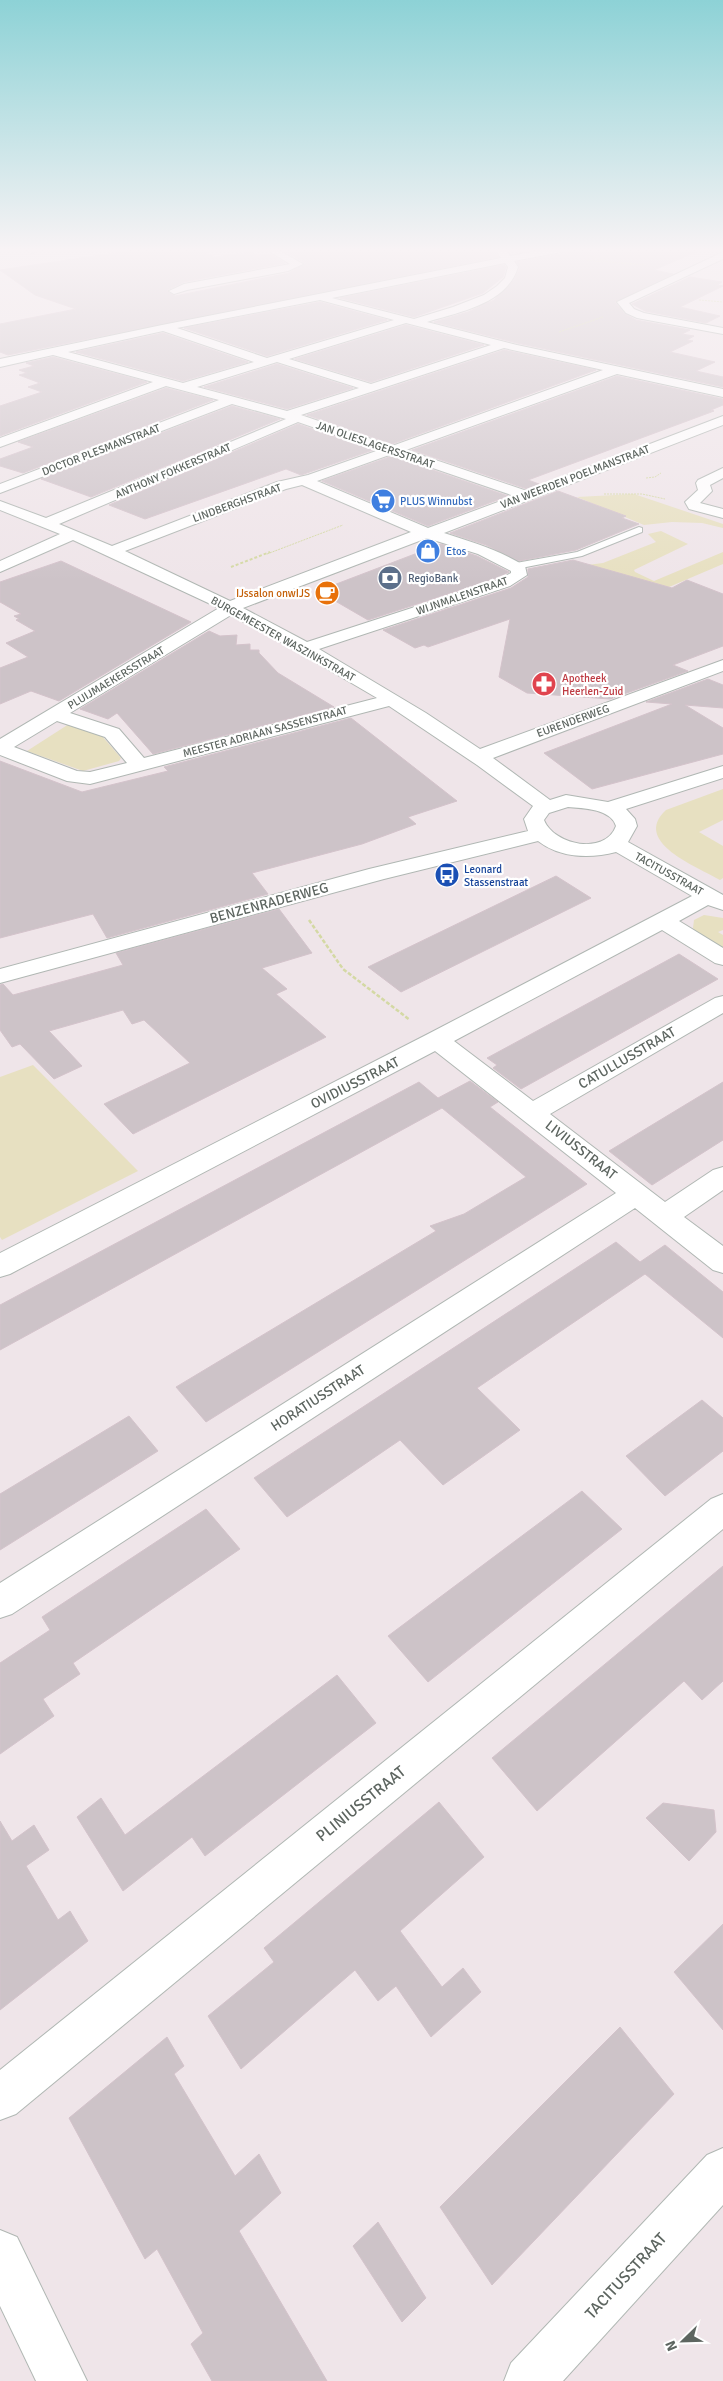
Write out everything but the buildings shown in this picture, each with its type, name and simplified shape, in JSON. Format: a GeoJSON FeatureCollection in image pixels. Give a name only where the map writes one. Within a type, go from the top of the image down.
{"type":"FeatureCollection","features":[{"type":"Feature","properties":{"kind":"street"},"geometry":{"type":"LineString","coordinates":[[0,363],[16,359]]}},
{"type":"Feature","properties":{"kind":"street","name":"JAN OLIESLAGERSSTRAAT"},"geometry":{"type":"LineString","coordinates":[[80,359],[293,417],[527,496]]}},
{"type":"Feature","properties":{"kind":"street"},"geometry":{"type":"LineString","coordinates":[[269,359],[372,388]]}},
{"type":"Feature","properties":{"kind":"street"},"geometry":{"type":"LineString","coordinates":[[183,387],[275,359]]}},
{"type":"Feature","properties":{"kind":"street","name":"ANTHONY FOKKERSTRAAT"},"geometry":{"type":"LineString","coordinates":[[48,523],[293,417],[459,359]]}},
{"type":"Feature","properties":{"kind":"street"},"geometry":{"type":"LineString","coordinates":[[563,359],[723,393]]}},
{"type":"Feature","properties":{"kind":"street","name":"LINDBERGHSTRAAT"},"geometry":{"type":"LineString","coordinates":[[112,551],[282,485],[306,482],[613,371]]}},
{"type":"Feature","properties":{"kind":"street"},"geometry":{"type":"LineString","coordinates":[[0,443],[166,382]]}},
{"type":"Feature","properties":{"kind":"street","name":"DOCTOR PLESMANSTRAAT"},"geometry":{"type":"LineString","coordinates":[[0,489],[231,400]]}},
{"type":"Feature","properties":{"kind":"street","name":"VAN WEERDEN POELMANSTRAAT"},"geometry":{"type":"LineString","coordinates":[[231,609],[244,600],[274,587],[411,537],[446,528],[723,420]]}},
{"type":"Feature","properties":{"kind":"street"},"geometry":{"type":"LineString","coordinates":[[723,472],[702,483],[705,491],[692,502],[694,506],[723,514]]}},
{"type":"Feature","properties":{"kind":"street"},"geometry":{"type":"LineString","coordinates":[[306,482],[427,533]]}},
{"type":"Feature","properties":{"kind":"street","name":"BURGEMEESTER WASZINKSTRAAT"},"geometry":{"type":"LineString","coordinates":[[0,505],[48,523],[112,551],[231,609],[305,648],[480,756],[547,807]]}},
{"type":"Feature","properties":{"kind":"street","name":"WIJNMALENSTRAAT"},"geometry":{"type":"LineString","coordinates":[[305,648],[504,583],[519,575],[519,569],[516,566],[456,542],[427,533]]}},
{"type":"Feature","properties":{"kind":"street"},"geometry":{"type":"LineString","coordinates":[[0,567],[74,534]]}},
{"type":"Feature","properties":{"kind":"street","name":"PLUIJMAEKERSSTRAAT"},"geometry":{"type":"LineString","coordinates":[[0,747],[231,609]]}},
{"type":"Feature","properties":{"kind":"street","name":"EURENDERWEG"},"geometry":{"type":"LineString","coordinates":[[480,756],[723,665]]}},
{"type":"Feature","properties":{"kind":"street","name":"MEESTER ADRIAAN SASSENSTRAAT"},"geometry":{"type":"LineString","coordinates":[[0,747],[82,778],[97,776],[390,700]]}},
{"type":"Feature","properties":{"kind":"street"},"geometry":{"type":"LineString","coordinates":[[55,714],[112,733],[139,765]]}},
{"type":"Feature","properties":{"kind":"street"},"geometry":{"type":"LineString","coordinates":[[610,808],[723,772]]}},
{"type":"Feature","properties":{"kind":"street"},"geometry":{"type":"LineString","coordinates":[[589,802],[610,808],[622,818],[627,829],[621,839],[603,848],[579,850],[556,844],[540,834],[535,827],[535,819],[539,812],[556,803],[589,802]]}},
{"type":"Feature","properties":{"kind":"street","name":"BENZENRADERWEG"},"geometry":{"type":"LineString","coordinates":[[0,976],[456,853],[540,834]]}},
{"type":"Feature","properties":{"kind":"street","name":"TACITUSSTRAAT"},"geometry":{"type":"LineString","coordinates":[[615,843],[716,900]]}},
{"type":"Feature","properties":{"kind":"street","name":"OVIDIUSSTRAAT"},"geometry":{"type":"LineString","coordinates":[[0,1266],[664,921],[716,900]]}},
{"type":"Feature","properties":{"kind":"street"},"geometry":{"type":"LineString","coordinates":[[664,921],[723,958]]}},
{"type":"Feature","properties":{"kind":"street","name":"CATULLUSSTRAAT"},"geometry":{"type":"LineString","coordinates":[[532,1113],[723,1003]]}},
{"type":"Feature","properties":{"kind":"street","name":"LIVIUSSTRAAT"},"geometry":{"type":"LineString","coordinates":[[437,1040],[723,1262]]}},
{"type":"Feature","properties":{"kind":"street"},"geometry":{"type":"LineString","coordinates":[[665,1216],[723,1177]]}},
{"type":"Feature","properties":{"kind":"street","name":"HORATIUSSTRAAT"},"geometry":{"type":"LineString","coordinates":[[0,1602],[636,1194]]}},
{"type":"Feature","properties":{"kind":"street","name":"PLINIUSSTRAAT"},"geometry":{"type":"LineString","coordinates":[[0,2098],[723,1509]]}},
{"type":"Feature","properties":{"kind":"street","name":"TACITUSSTRAAT"},"geometry":{"type":"LineString","coordinates":[[529,2381],[723,2171]]}},
{"type":"Feature","properties":{"kind":"street"},"geometry":{"type":"LineString","coordinates":[[0,2254],[62,2381]]}},
{"type":"Feature","properties":{"kind":"lane"},"geometry":{"type":"LineString","coordinates":[[516,566],[578,554],[639,530]]}},
{"type":"Feature","properties":{"kind":"path"},"geometry":{"type":"LineString","coordinates":[[627,493],[642,494]]}},
{"type":"Feature","properties":{"kind":"path"},"geometry":{"type":"LineString","coordinates":[[231,567],[378,512]]}},
{"type":"Feature","properties":{"kind":"path"},"geometry":{"type":"LineString","coordinates":[[293,897],[343,969],[437,1040]]}},
{"type":"Feature","properties":{"kind":"shaded area"},"geometry":{"type":"Polygon","coordinates":[[[634,494],[723,524],[723,528],[702,523],[672,522],[644,525],[577,497],[634,494]]]}},
{"type":"Feature","properties":{"kind":"shaded area"},"geometry":{"type":"Polygon","coordinates":[[[661,531],[688,544],[634,570],[635,572],[654,581],[723,552],[723,564],[669,587],[587,565],[603,563],[656,542],[648,534],[661,531]]]}},
{"type":"Feature","properties":{"kind":"shaded area"},"geometry":{"type":"Polygon","coordinates":[[[69,724],[102,736],[121,758],[119,761],[83,771],[27,751],[69,724]]]}},
{"type":"Feature","properties":{"kind":"shaded area"},"geometry":{"type":"Polygon","coordinates":[[[723,789],[723,820],[699,832],[723,846],[723,878],[720,880],[684,861],[662,843],[657,833],[657,822],[666,810],[723,789]]]}},
{"type":"Feature","properties":{"kind":"shaded area"},"geometry":{"type":"Polygon","coordinates":[[[704,915],[723,918],[723,930],[718,932],[723,935],[723,949],[696,933],[693,928],[694,920],[704,915]]]}},
{"type":"Feature","properties":{"kind":"shaded area"},"geometry":{"type":"Polygon","coordinates":[[[33,1065],[138,1171],[2,1240],[0,1237],[0,1077],[33,1065]]]}},
{"type":"Feature","properties":{"kind":"place","name":"PLUS Winnubst"},"geometry":{"type":"Point","coordinates":[383,501]}},
{"type":"Feature","properties":{"kind":"place","name":"Etos"},"geometry":{"type":"Point","coordinates":[428,551]}},
{"type":"Feature","properties":{"kind":"place","name":"RegioBank"},"geometry":{"type":"Point","coordinates":[390,578]}},
{"type":"Feature","properties":{"kind":"place","name":"IJssalon onwIJS"},"geometry":{"type":"Point","coordinates":[327,593]}},
{"type":"Feature","properties":{"kind":"place","name":"Apotheek Heerlen-Zuid"},"geometry":{"type":"Point","coordinates":[544,684]}},
{"type":"Feature","properties":{"kind":"place","name":"Leonard Stassenstraat"},"geometry":{"type":"Point","coordinates":[447,875]}}]}
